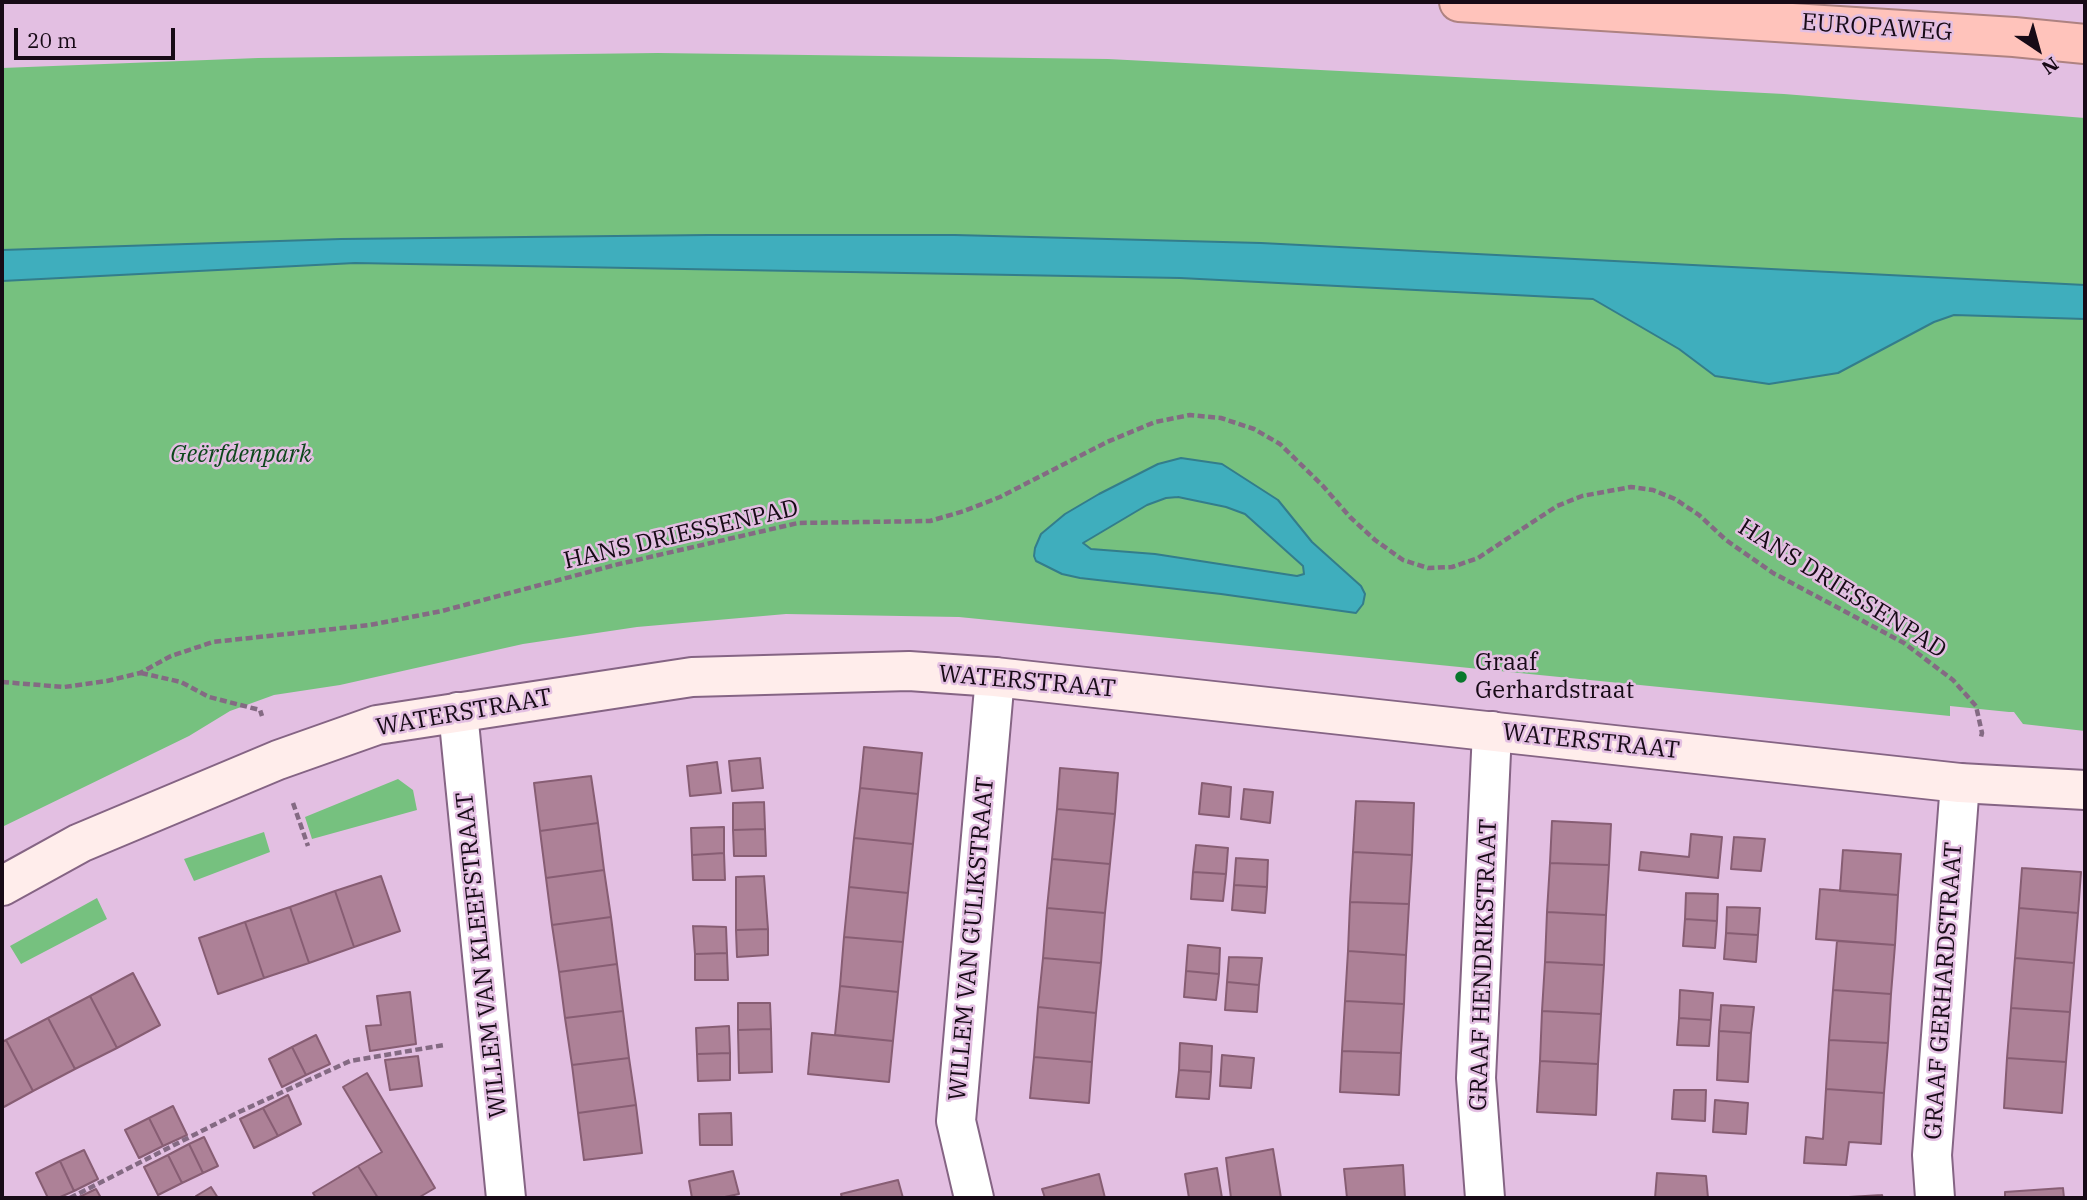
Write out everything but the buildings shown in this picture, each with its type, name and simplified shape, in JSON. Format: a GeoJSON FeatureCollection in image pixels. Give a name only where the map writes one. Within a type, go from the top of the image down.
{"type":"FeatureCollection","features":[{"type":"Feature","properties":{"kind":"highway","name":"EUROPAWEG"},"geometry":{"type":"LineString","coordinates":[[1459,2],[2014,37],[2085,44]]}},
{"type":"Feature","properties":{"kind":"street","name":"WATERSTRAAT"},"geometry":{"type":"LineString","coordinates":[[2,886],[80,843],[278,760],[377,726],[692,677],[909,671],[995,677],[1960,783],[2085,790]]}},
{"type":"Feature","properties":{"kind":"street","name":"WILLEM VAN GULIKSTRAAT"},"geometry":{"type":"LineString","coordinates":[[974,1198],[956,1121],[995,677]]}},
{"type":"Feature","properties":{"kind":"street","name":"WILLEM VAN KLEEFSTRAAT"},"geometry":{"type":"LineString","coordinates":[[458,712],[506,1198]]}},
{"type":"Feature","properties":{"kind":"street","name":"GRAAF HENDRIKSTRAAT"},"geometry":{"type":"LineString","coordinates":[[1485,1198],[1476,1078],[1492,731]]}},
{"type":"Feature","properties":{"kind":"street","name":"GRAAF GERHARDSTRAAT"},"geometry":{"type":"LineString","coordinates":[[1935,1198],[1932,1154],[1960,783]]}},
{"type":"Feature","properties":{"kind":"path","name":"HANS DRIESSENPAD"},"geometry":{"type":"LineString","coordinates":[[2,682],[64,687],[107,681],[141,673],[171,656],[213,642],[370,625],[430,613],[615,565],[798,523],[930,521],[1000,497],[1107,442],[1155,422],[1190,415],[1222,418],[1254,429],[1280,444],[1375,540],[1403,561],[1428,568],[1452,567],[1478,558],[1557,506],[1582,496],[1631,487],[1653,490],[1675,499],[1773,573],[1904,643],[1953,680],[1976,706],[1982,733],[1960,783]]}},
{"type":"Feature","properties":{"kind":"path"},"geometry":{"type":"LineString","coordinates":[[141,673],[181,682],[209,696],[260,710]]}},
{"type":"Feature","properties":{"kind":"path"},"geometry":{"type":"LineString","coordinates":[[70,1198],[239,1112],[351,1061],[490,1039]]}},
{"type":"Feature","properties":{"kind":"green space","name":"Geërfdenpark"},"geometry":{"type":"Polygon","coordinates":[[[658,53],[1108,59],[1784,94],[2085,118],[2085,731],[2023,724],[2014,712],[1950,706],[1950,716],[959,617],[786,614],[637,627],[523,644],[340,685],[274,695],[230,711],[189,736],[2,827],[2,68],[258,58],[658,53]]]}},
{"type":"Feature","properties":{"kind":"green space"},"geometry":{"type":"Polygon","coordinates":[[[398,779],[413,790],[417,810],[312,839],[305,817],[398,779]]]}},
{"type":"Feature","properties":{"kind":"green space"},"geometry":{"type":"Polygon","coordinates":[[[264,832],[270,852],[194,881],[184,859],[264,832]]]}},
{"type":"Feature","properties":{"kind":"green space"},"geometry":{"type":"Polygon","coordinates":[[[97,898],[107,919],[21,964],[10,946],[97,898]]]}},
{"type":"Feature","properties":{"kind":"water"},"geometry":{"type":"Polygon","coordinates":[[[955,235],[1261,243],[2085,285],[2085,319],[1954,315],[1934,322],[1838,373],[1769,384],[1715,376],[1679,349],[1593,299],[1180,278],[355,263],[2,281],[2,250],[341,239],[955,235]]]}},
{"type":"Feature","properties":{"kind":"water"},"geometry":{"type":"Polygon","coordinates":[[[1181,458],[1222,464],[1278,500],[1312,542],[1361,586],[1365,594],[1363,604],[1356,613],[1080,578],[1062,574],[1036,561],[1035,548],[1041,534],[1065,514],[1158,464],[1181,458]],[[1178,497],[1166,498],[1147,505],[1083,543],[1091,549],[1155,554],[1297,576],[1304,574],[1303,566],[1245,514],[1226,507],[1178,497]]]}},
{"type":"Feature","properties":{"kind":"place","name":"Graaf Gerhardstraat"},"geometry":{"type":"Point","coordinates":[1461,677]}}]}
